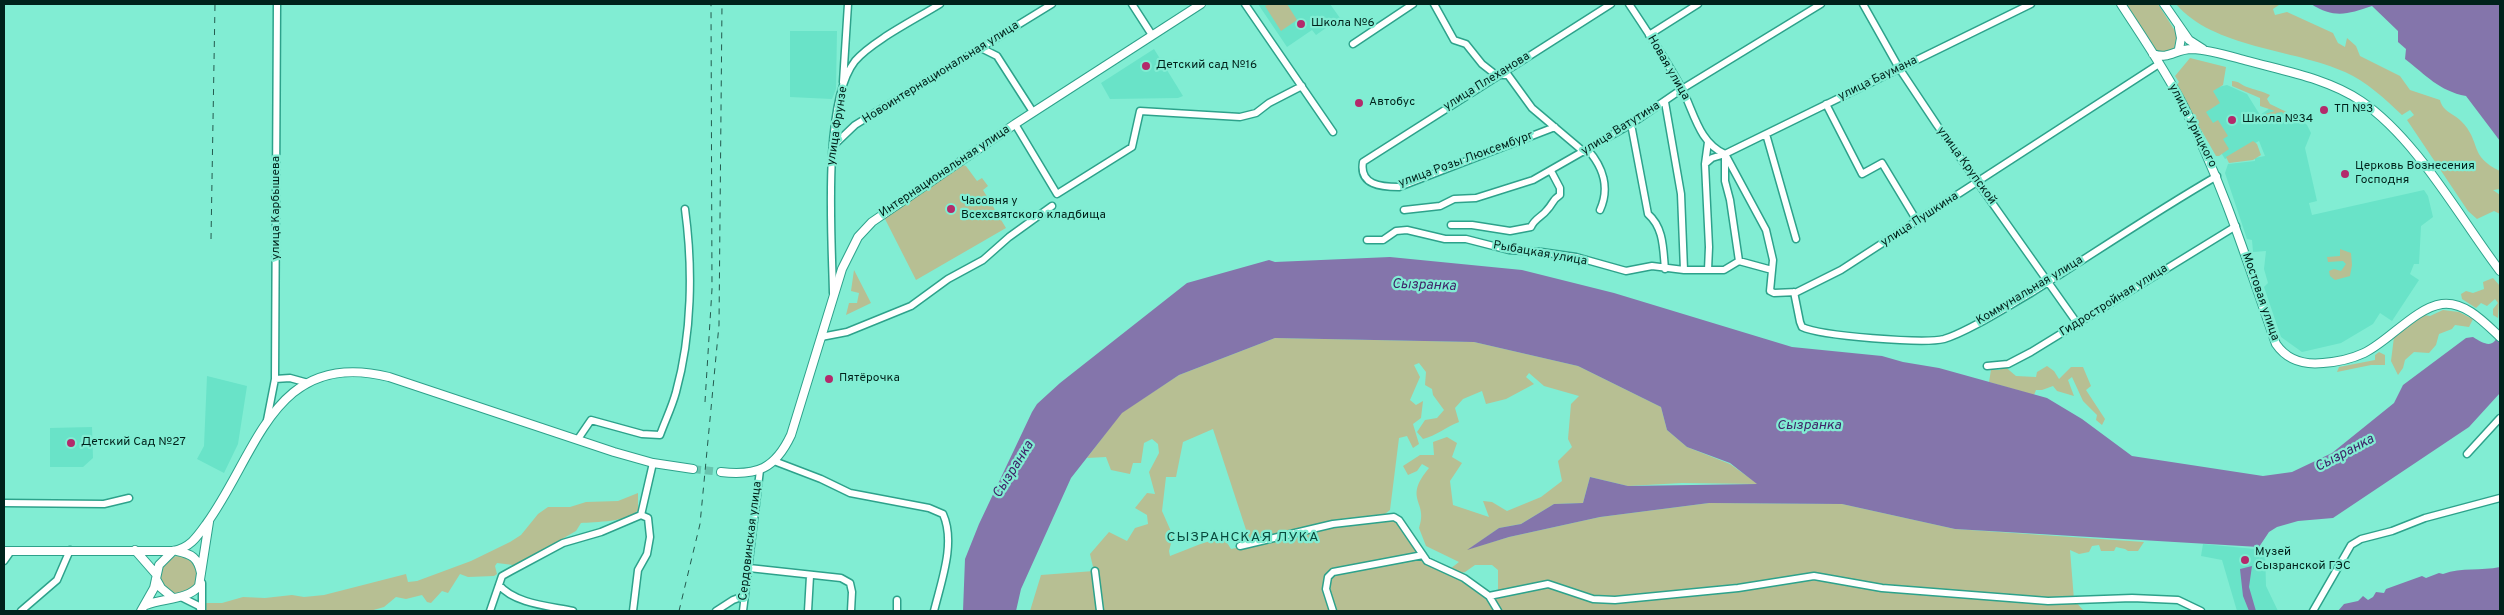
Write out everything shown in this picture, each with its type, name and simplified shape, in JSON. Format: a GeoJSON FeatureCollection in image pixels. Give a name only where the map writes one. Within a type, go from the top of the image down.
{"type":"FeatureCollection","features":[{"type":"Feature","properties":{"kind":"main road","name":"Интернациональная улица"},"geometry":{"type":"LineString","coordinates":[[760,470],[774,461],[784,450],[791,435],[833,297],[846,260],[858,237],[880,215],[1033,112],[1201,4]]}},
{"type":"Feature","properties":{"kind":"main road"},"geometry":{"type":"LineString","coordinates":[[2121,4],[2153,54],[2170,56]]}},
{"type":"Feature","properties":{"kind":"main road"},"geometry":{"type":"LineString","coordinates":[[2164,4],[2189,40],[2205,50]]}},
{"type":"Feature","properties":{"kind":"main road"},"geometry":{"type":"LineString","coordinates":[[2178,26],[2181,38],[2179,49]]}},
{"type":"Feature","properties":{"kind":"main road"},"geometry":{"type":"LineString","coordinates":[[2167,77],[2170,56],[2179,49],[2205,50],[2295,74],[2339,89],[2360,101],[2379,114],[2428,170],[2500,270]]}},
{"type":"Feature","properties":{"kind":"main road","name":"улица Урицкого"},"geometry":{"type":"LineString","coordinates":[[2153,54],[2185,108],[2216,176]]}},
{"type":"Feature","properties":{"kind":"main road","name":"Мостовая улица"},"geometry":{"type":"LineString","coordinates":[[2216,176],[2236,226],[2276,344],[2282,352],[2294,360],[2314,364],[2347,360],[2364,353],[2421,314],[2442,304],[2456,305],[2465,309],[2500,337]]}},
{"type":"Feature","properties":{"kind":"main road"},"geometry":{"type":"LineString","coordinates":[[144,608],[154,588],[162,559],[190,544],[209,520],[267,420],[276,408],[308,383],[330,374],[346,371],[376,373],[578,439],[654,462],[693,469]]}},
{"type":"Feature","properties":{"kind":"main road"},"geometry":{"type":"LineString","coordinates":[[721,472],[747,474],[760,470]]}},
{"type":"Feature","properties":{"kind":"main road"},"geometry":{"type":"LineString","coordinates":[[144,608],[172,597],[181,597],[196,590],[202,578],[209,520]]}},
{"type":"Feature","properties":{"kind":"main road"},"geometry":{"type":"LineString","coordinates":[[135,550],[156,576],[161,588],[172,597]]}},
{"type":"Feature","properties":{"kind":"main road"},"geometry":{"type":"LineString","coordinates":[[7,551],[174,551],[194,556],[199,562],[202,578]]}},
{"type":"Feature","properties":{"kind":"street","name":"улица Карбышева"},"geometry":{"type":"LineString","coordinates":[[267,420],[275,379],[277,4]]}},
{"type":"Feature","properties":{"kind":"street"},"geometry":{"type":"LineString","coordinates":[[842,91],[848,4]]}},
{"type":"Feature","properties":{"kind":"street","name":"улица Фрунзе"},"geometry":{"type":"LineString","coordinates":[[833,297],[831,175],[833,146],[842,91],[848,73],[863,53],[940,4]]}},
{"type":"Feature","properties":{"kind":"street","name":"Новоинтернациональная улица"},"geometry":{"type":"LineString","coordinates":[[833,146],[855,125],[1052,4]]}},
{"type":"Feature","properties":{"kind":"street"},"geometry":{"type":"LineString","coordinates":[[1132,4],[1152,35]]}},
{"type":"Feature","properties":{"kind":"street"},"geometry":{"type":"LineString","coordinates":[[1245,4],[1332,132]]}},
{"type":"Feature","properties":{"kind":"street"},"geometry":{"type":"LineString","coordinates":[[1353,44],[1413,4]]}},
{"type":"Feature","properties":{"kind":"street"},"geometry":{"type":"LineString","coordinates":[[1434,4],[1454,40],[1466,44],[1482,64],[1496,75],[1508,75],[1532,108],[1597,160],[1602,174],[1606,197],[1600,210]]}},
{"type":"Feature","properties":{"kind":"street","name":"улица Плеханова"},"geometry":{"type":"LineString","coordinates":[[1363,162],[1496,75],[1611,4]]}},
{"type":"Feature","properties":{"kind":"street","name":"Новая улица"},"geometry":{"type":"LineString","coordinates":[[1629,4],[1682,89],[1696,122],[1708,142],[1716,150],[1725,154]]}},
{"type":"Feature","properties":{"kind":"street"},"geometry":{"type":"LineString","coordinates":[[1649,35],[1698,4]]}},
{"type":"Feature","properties":{"kind":"street","name":"улица Ватутина"},"geometry":{"type":"LineString","coordinates":[[1404,210],[1440,206],[1454,199],[1476,198],[1516,187],[1551,171],[1631,124],[1682,89],[1821,4]]}},
{"type":"Feature","properties":{"kind":"street","name":"улица Крупской"},"geometry":{"type":"LineString","coordinates":[[1863,4],[1899,68],[2077,323]]}},
{"type":"Feature","properties":{"kind":"street","name":"улица Баумана"},"geometry":{"type":"LineString","coordinates":[[1705,164],[1712,158],[1725,154],[2031,4]]}},
{"type":"Feature","properties":{"kind":"street"},"geometry":{"type":"LineString","coordinates":[[981,48],[997,56],[1033,112]]}},
{"type":"Feature","properties":{"kind":"street","name":"улица Пушкина"},"geometry":{"type":"LineString","coordinates":[[1772,270],[1770,291],[1774,293],[1794,292],[1841,270],[2159,64]]}},
{"type":"Feature","properties":{"kind":"street"},"geometry":{"type":"LineString","coordinates":[[1015,124],[1057,194],[1132,147],[1140,111],[1240,118],[1256,113],[1269,103],[1302,86]]}},
{"type":"Feature","properties":{"kind":"street"},"geometry":{"type":"LineString","coordinates":[[1664,102],[1681,194],[1684,270]]}},
{"type":"Feature","properties":{"kind":"street"},"geometry":{"type":"LineString","coordinates":[[1826,104],[1862,174],[1882,163],[1917,221]]}},
{"type":"Feature","properties":{"kind":"street"},"geometry":{"type":"LineString","coordinates":[[1631,124],[1648,214],[1653,218],[1663,242],[1665,269]]}},
{"type":"Feature","properties":{"kind":"street","name":"улица Розы Люксембург"},"geometry":{"type":"LineString","coordinates":[[1363,162],[1361,169],[1364,177],[1375,186],[1399,187],[1556,127]]}},
{"type":"Feature","properties":{"kind":"street"},"geometry":{"type":"LineString","coordinates":[[1766,134],[1796,239]]}},
{"type":"Feature","properties":{"kind":"street"},"geometry":{"type":"LineString","coordinates":[[1708,142],[1705,164],[1709,247],[1708,270]]}},
{"type":"Feature","properties":{"kind":"street"},"geometry":{"type":"LineString","coordinates":[[1725,154],[1766,230],[1771,246],[1772,270],[1739,261],[1730,200],[1724,181],[1725,154]]}},
{"type":"Feature","properties":{"kind":"street"},"geometry":{"type":"LineString","coordinates":[[1452,225],[1510,231],[1531,227],[1534,220],[1548,210],[1551,201],[1560,195],[1560,188],[1551,171]]}},
{"type":"Feature","properties":{"kind":"street","name":"Коммунальная улица"},"geometry":{"type":"LineString","coordinates":[[1794,292],[1800,322],[1802,327],[1809,330],[1846,336],[1945,339],[1988,317],[2048,282],[2173,201],[2216,176]]}},
{"type":"Feature","properties":{"kind":"street"},"geometry":{"type":"LineString","coordinates":[[821,337],[847,332],[911,306],[948,279],[983,260],[1009,237],[1052,206]]}},
{"type":"Feature","properties":{"kind":"street"},"geometry":{"type":"LineString","coordinates":[[578,439],[591,420],[642,434],[660,435],[676,393],[683,359],[690,289],[685,208]]}},
{"type":"Feature","properties":{"kind":"street","name":"Гидростройная улица"},"geometry":{"type":"LineString","coordinates":[[1987,366],[2008,364],[2236,226]]}},
{"type":"Feature","properties":{"kind":"street","name":"Рыбацкая улица"},"geometry":{"type":"LineString","coordinates":[[1367,240],[1383,240],[1396,231],[1407,230],[1445,239],[1466,239],[1509,250],[1576,257],[1626,271],[1652,266],[1665,269],[1724,270],[1739,261]]}},
{"type":"Feature","properties":{"kind":"street"},"geometry":{"type":"LineString","coordinates":[[832,258],[837,261],[846,260]]}},
{"type":"Feature","properties":{"kind":"street"},"geometry":{"type":"LineString","coordinates":[[275,379],[290,378],[308,383]]}},
{"type":"Feature","properties":{"kind":"street"},"geometry":{"type":"LineString","coordinates":[[2467,454],[2500,418]]}},
{"type":"Feature","properties":{"kind":"street"},"geometry":{"type":"LineString","coordinates":[[774,461],[821,479],[850,493],[928,508],[943,514],[949,526],[948,549],[934,611]]}},
{"type":"Feature","properties":{"kind":"street"},"geometry":{"type":"LineString","coordinates":[[641,515],[654,462]]}},
{"type":"Feature","properties":{"kind":"street","name":"Сердовинская улица"},"geometry":{"type":"LineString","coordinates":[[743,611],[760,470]]}},
{"type":"Feature","properties":{"kind":"street"},"geometry":{"type":"LineString","coordinates":[[4,503],[104,504],[129,498]]}},
{"type":"Feature","properties":{"kind":"street"},"geometry":{"type":"LineString","coordinates":[[2313,611],[2351,545],[2361,539],[2392,531],[2425,518],[2500,498]]}},
{"type":"Feature","properties":{"kind":"street"},"geometry":{"type":"LineString","coordinates":[[490,611],[502,576],[563,544],[601,532],[641,515],[648,518],[650,537],[646,554],[638,570],[633,611]]}},
{"type":"Feature","properties":{"kind":"street"},"geometry":{"type":"LineString","coordinates":[[1240,546],[1333,524],[1387,517],[1399,520],[1428,560],[1464,578],[1489,596],[1498,611]]}},
{"type":"Feature","properties":{"kind":"street"},"geometry":{"type":"LineString","coordinates":[[21,611],[57,580],[70,550]]}},
{"type":"Feature","properties":{"kind":"street"},"geometry":{"type":"LineString","coordinates":[[4,561],[7,551]]}},
{"type":"Feature","properties":{"kind":"street"},"geometry":{"type":"LineString","coordinates":[[1332,611],[1326,589],[1328,577],[1333,572],[1423,555]]}},
{"type":"Feature","properties":{"kind":"street"},"geometry":{"type":"LineString","coordinates":[[749,568],[841,578],[850,583],[852,592],[851,611]]}},
{"type":"Feature","properties":{"kind":"street"},"geometry":{"type":"LineString","coordinates":[[1095,570],[1100,611]]}},
{"type":"Feature","properties":{"kind":"street"},"geometry":{"type":"LineString","coordinates":[[808,611],[810,576]]}},
{"type":"Feature","properties":{"kind":"street"},"geometry":{"type":"LineString","coordinates":[[1489,596],[1548,584],[1592,599],[1615,600],[1738,588],[1814,576],[1882,588],[2048,601],[2132,598],[2178,600],[2200,611]]}},
{"type":"Feature","properties":{"kind":"street"},"geometry":{"type":"LineString","coordinates":[[202,578],[202,611]]}},
{"type":"Feature","properties":{"kind":"street"},"geometry":{"type":"LineString","coordinates":[[498,585],[504,592],[519,598],[574,611]]}},
{"type":"Feature","properties":{"kind":"street"},"geometry":{"type":"LineString","coordinates":[[716,611],[733,600],[744,596]]}},
{"type":"Feature","properties":{"kind":"street"},"geometry":{"type":"LineString","coordinates":[[181,597],[199,606],[202,611]]}},
{"type":"Feature","properties":{"kind":"street"},"geometry":{"type":"LineString","coordinates":[[897,600],[898,611]]}},
{"type":"Feature","properties":{"kind":"shaded area","name":"Школа №6"},"geometry":{"type":"Polygon","coordinates":[[[1258,4],[1330,4],[1340,18],[1316,35],[1312,30],[1287,47],[1258,4]]]}},
{"type":"Feature","properties":{"kind":"shaded area"},"geometry":{"type":"Polygon","coordinates":[[[1269,4],[1287,4],[1297,20],[1281,31],[1265,6],[1269,4]]]}},
{"type":"Feature","properties":{"kind":"shaded area"},"geometry":{"type":"Polygon","coordinates":[[[2125,4],[2158,4],[2177,34],[2174,49],[2165,54],[2155,51],[2125,4]]]}},
{"type":"Feature","properties":{"kind":"shaded area"},"geometry":{"type":"Polygon","coordinates":[[[2176,4],[2278,4],[2273,9],[2275,15],[2287,12],[2333,33],[2338,43],[2345,47],[2347,38],[2356,46],[2360,56],[2400,76],[2410,90],[2440,100],[2446,110],[2461,121],[2483,160],[2500,171],[2500,189],[2493,190],[2500,195],[2500,214],[2494,211],[2477,219],[2468,211],[2407,120],[2414,115],[2410,110],[2402,115],[2368,86],[2345,72],[2325,64],[2232,39],[2211,30],[2192,19],[2176,4]]]}},
{"type":"Feature","properties":{"kind":"shaded area"},"geometry":{"type":"Polygon","coordinates":[[[790,31],[837,31],[836,89],[832,99],[790,97],[790,31]]]}},
{"type":"Feature","properties":{"kind":"shaded area","name":"Детский сад №16"},"geometry":{"type":"Polygon","coordinates":[[[1154,49],[1183,96],[1178,98],[1110,99],[1101,83],[1154,49]]]}},
{"type":"Feature","properties":{"kind":"shaded area"},"geometry":{"type":"Polygon","coordinates":[[[2190,58],[2226,67],[2223,85],[2213,91],[2220,103],[2206,112],[2213,123],[2218,120],[2228,136],[2223,139],[2229,149],[2219,156],[2216,156],[2176,86],[2179,82],[2175,76],[2190,58]]]}},
{"type":"Feature","properties":{"kind":"shaded area"},"geometry":{"type":"Polygon","coordinates":[[[2232,81],[2270,95],[2267,99],[2270,104],[2301,119],[2295,121],[2287,119],[2282,112],[2276,113],[2275,117],[2267,117],[2265,114],[2275,111],[2260,106],[2260,98],[2232,86],[2232,81]]]}},
{"type":"Feature","properties":{"kind":"shaded area"},"geometry":{"type":"Polygon","coordinates":[[[2227,85],[2247,94],[2260,115],[2273,106],[2299,118],[2307,125],[2311,133],[2305,148],[2317,201],[2309,203],[2312,215],[2424,190],[2428,196],[2433,217],[2421,226],[2419,264],[2414,264],[2410,274],[2419,280],[2392,321],[2380,313],[2373,324],[2341,343],[2302,352],[2281,337],[2264,287],[2268,283],[2264,269],[2266,251],[2253,252],[2252,240],[2247,239],[2225,173],[2228,164],[2255,161],[2255,158],[2265,156],[2259,141],[2225,159],[2192,105],[2218,87],[2227,85]]]}},
{"type":"Feature","properties":{"kind":"shaded area"},"geometry":{"type":"Polygon","coordinates":[[[2253,141],[2257,144],[2261,155],[2253,160],[2229,163],[2226,157],[2253,141]]]}},
{"type":"Feature","properties":{"kind":"shaded area"},"geometry":{"type":"Polygon","coordinates":[[[957,166],[966,166],[977,181],[982,178],[988,186],[983,190],[1006,228],[916,280],[884,217],[957,166]]]}},
{"type":"Feature","properties":{"kind":"shaded area"},"geometry":{"type":"Polygon","coordinates":[[[2340,249],[2351,253],[2352,265],[2350,276],[2335,280],[2330,276],[2329,271],[2334,269],[2341,271],[2346,264],[2343,261],[2328,262],[2327,257],[2340,256],[2340,249]]]}},
{"type":"Feature","properties":{"kind":"shaded area"},"geometry":{"type":"Polygon","coordinates":[[[854,270],[871,303],[846,315],[849,303],[857,303],[859,293],[851,291],[854,270]]]}},
{"type":"Feature","properties":{"kind":"shaded area"},"geometry":{"type":"Polygon","coordinates":[[[2493,278],[2500,286],[2498,318],[2493,315],[2493,309],[2498,303],[2495,299],[2487,306],[2481,303],[2476,308],[2462,299],[2461,294],[2466,291],[2473,293],[2484,289],[2483,282],[2493,278]]]}},
{"type":"Feature","properties":{"kind":"shaded area"},"geometry":{"type":"Polygon","coordinates":[[[2443,310],[2459,312],[2473,319],[2469,327],[2455,325],[2452,329],[2439,334],[2436,345],[2429,353],[2414,352],[2405,360],[2403,368],[2398,375],[2391,361],[2394,337],[2424,315],[2430,316],[2443,310]]]}},
{"type":"Feature","properties":{"kind":"shaded area"},"geometry":{"type":"Polygon","coordinates":[[[1275,338],[1474,342],[1578,366],[1661,407],[1667,430],[1687,447],[1730,464],[1758,484],[1682,483],[1628,486],[1590,477],[1583,503],[1554,504],[1521,524],[1499,528],[1469,549],[1509,537],[1600,517],[1709,503],[1842,504],[1955,529],[2144,542],[2138,551],[2128,551],[2116,547],[2114,551],[2101,551],[2099,545],[2092,546],[2089,552],[2079,554],[2070,550],[2074,600],[2084,611],[1030,611],[1041,575],[1094,571],[1090,554],[1109,532],[1127,541],[1135,528],[1148,524],[1147,515],[1135,508],[1147,493],[1155,494],[1149,472],[1159,453],[1158,444],[1152,439],[1144,443],[1141,463],[1133,463],[1130,474],[1111,470],[1106,457],[1087,458],[1121,413],[1179,375],[1275,338]],[[1419,363],[1414,365],[1420,377],[1410,400],[1416,405],[1423,401],[1421,418],[1413,424],[1419,444],[1413,448],[1407,436],[1399,438],[1390,510],[1381,517],[1394,517],[1425,558],[1450,569],[1459,562],[1426,546],[1419,528],[1421,512],[1417,487],[1429,468],[1422,464],[1417,471],[1408,475],[1403,466],[1420,455],[1434,455],[1433,442],[1447,437],[1457,443],[1452,457],[1462,463],[1450,481],[1453,505],[1489,517],[1483,501],[1492,502],[1507,511],[1541,497],[1562,481],[1558,461],[1572,447],[1568,439],[1571,404],[1579,396],[1544,386],[1529,373],[1526,377],[1534,384],[1506,399],[1486,404],[1482,391],[1463,399],[1455,408],[1459,422],[1423,439],[1417,432],[1425,420],[1437,418],[1444,410],[1433,395],[1432,389],[1425,385],[1426,372],[1419,363]],[[1213,429],[1183,442],[1176,477],[1166,477],[1162,511],[1173,536],[1169,551],[1170,556],[1203,543],[1224,538],[1231,549],[1251,545],[1213,429]],[[1475,565],[1465,572],[1457,574],[1489,596],[1523,586],[1498,591],[1498,570],[1492,565],[1475,565]]]}},
{"type":"Feature","properties":{"kind":"shaded area"},"geometry":{"type":"Polygon","coordinates":[[[2379,352],[2385,355],[2385,365],[2371,365],[2337,372],[2339,367],[2375,360],[2375,355],[2379,352]]]}},
{"type":"Feature","properties":{"kind":"shaded area"},"geometry":{"type":"Polygon","coordinates":[[[2003,365],[2016,376],[2036,377],[2037,372],[2047,366],[2054,371],[2059,379],[2071,367],[2083,367],[2091,386],[2086,390],[2105,419],[2102,425],[2096,420],[2097,415],[2083,401],[2072,377],[2068,380],[2074,396],[2057,391],[2053,386],[2036,390],[2034,395],[1989,382],[1991,370],[2000,370],[2003,365]]]}},
{"type":"Feature","properties":{"kind":"shaded area"},"geometry":{"type":"Polygon","coordinates":[[[207,376],[247,386],[238,444],[224,473],[197,459],[204,446],[207,376]]]}},
{"type":"Feature","properties":{"kind":"shaded area","name":"Детский Сад №27"},"geometry":{"type":"Polygon","coordinates":[[[92,427],[93,458],[83,467],[50,467],[50,428],[92,427]]]}},
{"type":"Feature","properties":{"kind":"shaded area"},"geometry":{"type":"Polygon","coordinates":[[[638,493],[638,510],[634,514],[611,521],[581,523],[576,531],[520,563],[513,565],[497,563],[495,566],[497,574],[494,576],[468,577],[460,574],[448,593],[442,591],[431,603],[427,602],[422,595],[406,599],[396,597],[384,607],[370,611],[205,611],[206,603],[222,603],[243,597],[265,598],[292,595],[304,597],[324,595],[406,574],[408,582],[417,581],[471,561],[510,542],[521,535],[538,514],[548,507],[570,507],[586,502],[618,501],[638,493]]]}},
{"type":"Feature","properties":{"kind":"shaded area"},"geometry":{"type":"Polygon","coordinates":[[[2203,544],[2265,550],[2266,586],[2278,611],[2237,611],[2222,560],[2201,556],[2203,544]]]}},
{"type":"Feature","properties":{"kind":"shaded area"},"geometry":{"type":"Polygon","coordinates":[[[179,556],[192,562],[198,575],[192,588],[179,594],[166,588],[160,575],[166,562],[179,556]]]}},
{"type":"Feature","properties":{"kind":"water"},"geometry":{"type":"Polygon","coordinates":[[[2311,4],[2500,4],[2500,141],[2466,96],[2456,94],[2440,86],[2405,59],[2406,49],[2398,42],[2398,31],[2372,6],[2342,14],[2327,12],[2311,4]]]}},
{"type":"Feature","properties":{"kind":"water","name":"Сызранка"},"geometry":{"type":"Polygon","coordinates":[[[1390,257],[1522,270],[1614,293],[1792,347],[1882,356],[1903,362],[1939,368],[2047,398],[2082,419],[2132,456],[2263,476],[2292,472],[2332,453],[2394,403],[2403,385],[2466,338],[2473,337],[2489,344],[2495,341],[2500,332],[2500,393],[2469,427],[2333,518],[2298,521],[2277,527],[2269,532],[2259,547],[1955,529],[1842,504],[1709,503],[1600,517],[1509,537],[1467,550],[1499,528],[1521,524],[1554,504],[1583,503],[1590,477],[1628,486],[1757,484],[1730,463],[1687,447],[1667,430],[1661,407],[1578,366],[1474,342],[1275,338],[1179,375],[1122,413],[1071,478],[1021,589],[1016,611],[963,611],[965,559],[979,524],[1032,412],[1037,404],[1060,383],[1187,283],[1269,260],[1275,262],[1390,257]]]}},
{"type":"Feature","properties":{"kind":"water"},"geometry":{"type":"Polygon","coordinates":[[[2252,566],[2249,587],[2256,611],[2249,611],[2243,596],[2240,569],[2252,566]]]}},
{"type":"Feature","properties":{"kind":"water"},"geometry":{"type":"Polygon","coordinates":[[[2500,567],[2500,611],[2338,611],[2344,604],[2358,601],[2363,596],[2368,600],[2376,592],[2384,593],[2386,589],[2422,576],[2426,578],[2439,573],[2500,567]]]}},
{"type":"Feature","properties":{"kind":"tunnel"},"geometry":{"type":"LineString","coordinates":[[693,469],[721,472]]}},
{"type":"Feature","properties":{"kind":"railway"},"geometry":{"type":"LineString","coordinates":[[211,239],[215,4]]}},
{"type":"Feature","properties":{"kind":"railway"},"geometry":{"type":"LineString","coordinates":[[705,402],[712,289],[711,4]]}},
{"type":"Feature","properties":{"kind":"railway"},"geometry":{"type":"LineString","coordinates":[[679,611],[700,524],[719,325],[722,4]]}},
{"type":"Feature","properties":{"kind":"place","name":"Школа №6"},"geometry":{"type":"Point","coordinates":[1301,24]}},
{"type":"Feature","properties":{"kind":"place","name":"Детский сад №16"},"geometry":{"type":"Point","coordinates":[1146,66]}},
{"type":"Feature","properties":{"kind":"place","name":"Автобус"},"geometry":{"type":"Point","coordinates":[1359,103]}},
{"type":"Feature","properties":{"kind":"place","name":"ТП №3"},"geometry":{"type":"Point","coordinates":[2324,110]}},
{"type":"Feature","properties":{"kind":"place","name":"Школа №34"},"geometry":{"type":"Point","coordinates":[2232,120]}},
{"type":"Feature","properties":{"kind":"place","name":"Церковь Вознесения Господня"},"geometry":{"type":"Point","coordinates":[2345,174]}},
{"type":"Feature","properties":{"kind":"place","name":"Часовня у Всехсвятского кладбища"},"geometry":{"type":"Point","coordinates":[951,209]}},
{"type":"Feature","properties":{"kind":"place","name":"Пятёрочка"},"geometry":{"type":"Point","coordinates":[829,379]}},
{"type":"Feature","properties":{"kind":"place","name":"Детский Сад №27"},"geometry":{"type":"Point","coordinates":[71,443]}},
{"type":"Feature","properties":{"kind":"place","name":"Музей Сызранской ГЭС"},"geometry":{"type":"Point","coordinates":[2245,560]}},
{"type":"Feature","properties":{"kind":"district","name":"СЫЗРАНСКАЯ ЛУКА"},"geometry":{"type":"Point","coordinates":[1243,538]}}]}
